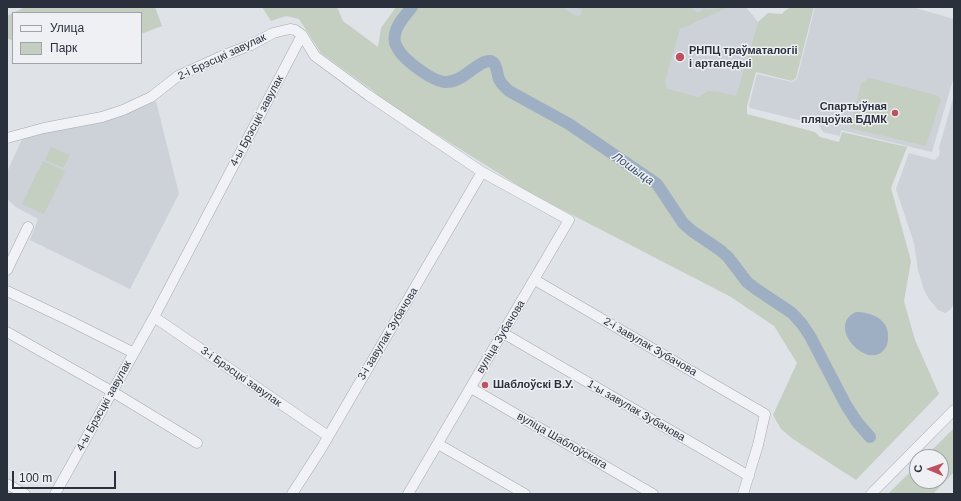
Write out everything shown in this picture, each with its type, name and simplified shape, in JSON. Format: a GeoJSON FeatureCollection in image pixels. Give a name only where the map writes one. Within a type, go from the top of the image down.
{"type":"FeatureCollection","features":[{"type":"Feature","properties":{"kind":"street","name":"2-і Брэсцкі завулак"},"geometry":{"type":"LineString","coordinates":[[7,138],[44,128],[102,117],[123,110],[151,97],[178,76],[273,34],[290,29],[295,30],[302,35]]}},
{"type":"Feature","properties":{"kind":"street"},"geometry":{"type":"LineString","coordinates":[[302,35],[315,56],[368,95],[482,172]]}},
{"type":"Feature","properties":{"kind":"street","name":"4-ы Брэсцкі завулак"},"geometry":{"type":"LineString","coordinates":[[55,494],[154,317],[302,35]]}},
{"type":"Feature","properties":{"kind":"street","name":"вуліца Зубачова"},"geometry":{"type":"LineString","coordinates":[[408,494],[569,220],[482,172]]}},
{"type":"Feature","properties":{"kind":"street","name":"3-і завулак Зубачова"},"geometry":{"type":"LineString","coordinates":[[292,494],[328,436],[482,172]]}},
{"type":"Feature","properties":{"kind":"street"},"geometry":{"type":"LineString","coordinates":[[7,270],[28,227]]}},
{"type":"Feature","properties":{"kind":"street","name":"2-і завулак Зубачова"},"geometry":{"type":"LineString","coordinates":[[535,280],[765,414],[749,476]]}},
{"type":"Feature","properties":{"kind":"street"},"geometry":{"type":"LineString","coordinates":[[7,291],[134,353]]}},
{"type":"Feature","properties":{"kind":"street","name":"3-і Брэсцкі завулак"},"geometry":{"type":"LineString","coordinates":[[154,317],[328,436]]}},
{"type":"Feature","properties":{"kind":"street"},"geometry":{"type":"LineString","coordinates":[[7,332],[113,392],[197,443]]}},
{"type":"Feature","properties":{"kind":"street","name":"1-ы завулак Зубачова"},"geometry":{"type":"LineString","coordinates":[[503,333],[749,476]]}},
{"type":"Feature","properties":{"kind":"street","name":"вуліца Шаблоўскага"},"geometry":{"type":"LineString","coordinates":[[471,388],[653,494]]}},
{"type":"Feature","properties":{"kind":"street"},"geometry":{"type":"LineString","coordinates":[[871,494],[954,410]]}},
{"type":"Feature","properties":{"kind":"street"},"geometry":{"type":"LineString","coordinates":[[438,444],[525,494]]}},
{"type":"Feature","properties":{"kind":"street"},"geometry":{"type":"LineString","coordinates":[[744,494],[749,476]]}},
{"type":"Feature","properties":{"kind":"street"},"geometry":{"type":"LineString","coordinates":[[7,484],[25,494]]}},
{"type":"Feature","properties":{"kind":"shaded area","name":"РНПЦ траўматалогіі і артапедыі"},"geometry":{"type":"Polygon","coordinates":[[[562,7],[746,7],[758,22],[736,97],[709,90],[698,97],[667,88],[665,81],[560,33],[562,7]]]}},
{"type":"Feature","properties":{"kind":"shaded area"},"geometry":{"type":"Polygon","coordinates":[[[815,7],[912,7],[954,19],[954,76],[932,152],[841,130],[840,136],[823,132],[819,125],[750,108],[749,105],[757,74],[792,82],[797,79],[815,7]]]}},
{"type":"Feature","properties":{"kind":"shaded area"},"geometry":{"type":"Polygon","coordinates":[[[954,95],[954,302],[951,309],[945,313],[938,310],[924,290],[918,270],[914,243],[896,189],[909,153],[935,160],[939,156],[939,148],[954,95]]]}},
{"type":"Feature","properties":{"kind":"shaded area"},"geometry":{"type":"Polygon","coordinates":[[[156,101],[179,194],[130,289],[30,240],[38,219],[16,207],[7,199],[7,172],[23,137],[132,111],[156,101]]]}},
{"type":"Feature","properties":{"kind":"green space"},"geometry":{"type":"Polygon","coordinates":[[[25,7],[155,7],[162,26],[142,34],[142,12],[15,12],[25,7]]]}},
{"type":"Feature","properties":{"kind":"green space"},"geometry":{"type":"Polygon","coordinates":[[[262,7],[337,7],[343,21],[378,47],[381,28],[396,7],[562,7],[574,15],[580,16],[582,10],[575,7],[692,7],[698,13],[704,9],[711,10],[729,7],[680,29],[665,81],[667,88],[698,97],[709,90],[736,96],[758,22],[768,13],[782,14],[792,7],[814,7],[796,78],[792,81],[756,72],[747,106],[747,114],[815,132],[820,137],[839,142],[842,132],[907,147],[891,188],[911,261],[904,301],[915,340],[939,394],[856,480],[793,439],[781,429],[773,415],[797,363],[774,326],[731,297],[530,193],[387,103],[372,90],[321,53],[299,19],[286,16],[271,21],[262,7]]]}},
{"type":"Feature","properties":{"kind":"green space"},"geometry":{"type":"Polygon","coordinates":[[[12,14],[12,40],[7,38],[7,16],[12,14]]]}},
{"type":"Feature","properties":{"kind":"green space","name":"Спартыўная пляцоўка БДМК"},"geometry":{"type":"Polygon","coordinates":[[[869,78],[936,95],[941,99],[926,146],[850,128],[861,84],[869,78]]]}},
{"type":"Feature","properties":{"kind":"green space"},"geometry":{"type":"Polygon","coordinates":[[[51,147],[70,155],[63,168],[45,160],[51,147]]]}},
{"type":"Feature","properties":{"kind":"green space"},"geometry":{"type":"Polygon","coordinates":[[[43,161],[65,171],[44,214],[22,204],[43,161]]]}},
{"type":"Feature","properties":{"kind":"green space"},"geometry":{"type":"Polygon","coordinates":[[[954,428],[954,472],[949,477],[949,449],[933,449],[954,428]]]}},
{"type":"Feature","properties":{"kind":"green space"},"geometry":{"type":"Polygon","coordinates":[[[909,473],[909,489],[938,489],[933,494],[888,494],[909,473]]]}},
{"type":"Feature","properties":{"kind":"water"},"geometry":{"type":"Polygon","coordinates":[[[856,312],[873,315],[882,321],[886,326],[888,331],[888,341],[883,351],[875,355],[867,354],[859,350],[852,343],[847,335],[845,326],[848,318],[856,312]]]}},
{"type":"Feature","properties":{"kind":"waterway","name":"Лошыца"},"geometry":{"type":"LineString","coordinates":[[412,7],[399,23],[395,37],[396,46],[405,58],[426,74],[440,81],[446,82],[459,79],[481,64],[490,61],[494,64],[500,81],[509,91],[569,124],[657,184],[683,223],[728,257],[747,282],[792,313],[802,324],[810,336],[846,405],[857,422],[870,437]]}},
{"type":"Feature","properties":{"kind":"place","name":"РНПЦ траўматалогіі і артапедыі"},"geometry":{"type":"Point","coordinates":[680,57]}},
{"type":"Feature","properties":{"kind":"place","name":"Спартыўная пляцоўка БДМК"},"geometry":{"type":"Point","coordinates":[895,113]}},
{"type":"Feature","properties":{"kind":"place","name":"Шаблоўскі В.У."},"geometry":{"type":"Point","coordinates":[485,385]}}]}
